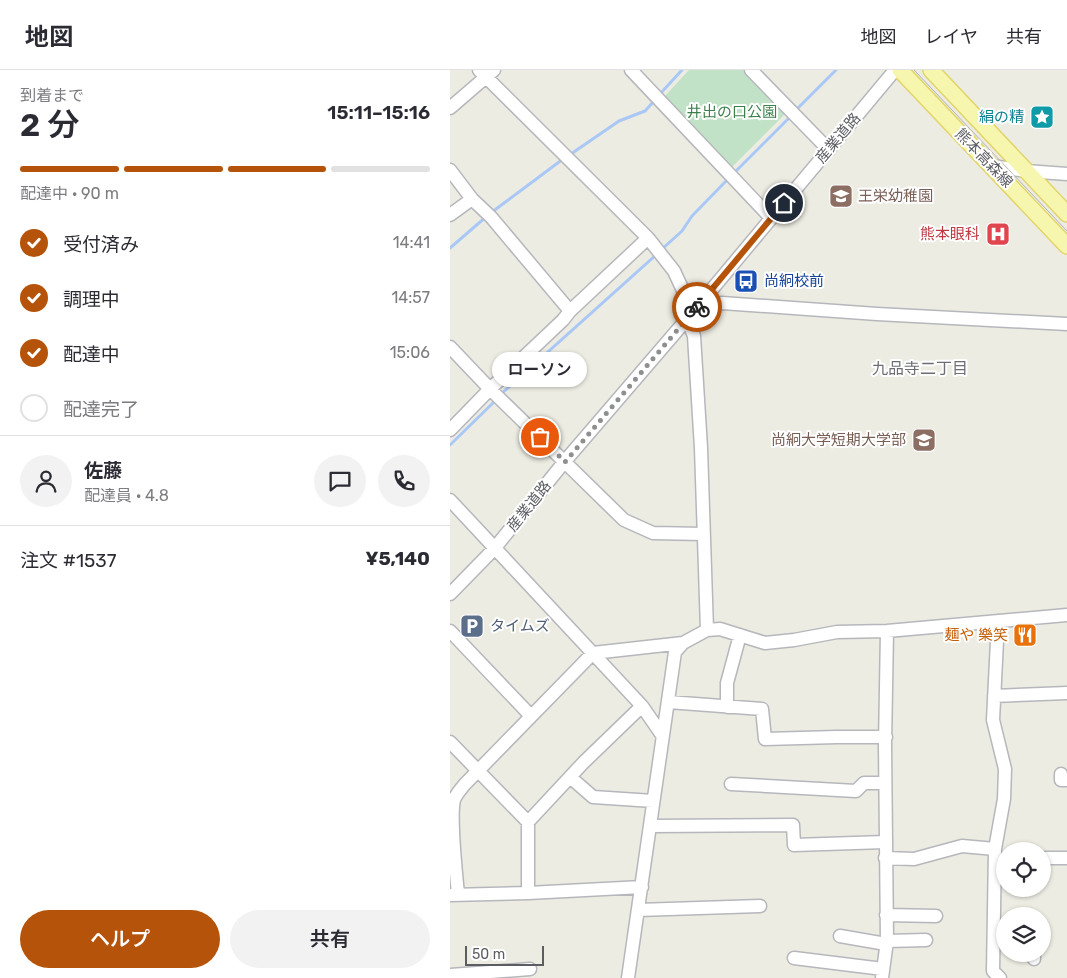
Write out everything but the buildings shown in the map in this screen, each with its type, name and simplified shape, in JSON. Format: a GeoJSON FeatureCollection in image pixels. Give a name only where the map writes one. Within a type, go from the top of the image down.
{"type":"FeatureCollection","features":[{"type":"Feature","properties":{"kind":"main road","name":"熊本高森線"},"geometry":{"type":"LineString","coordinates":[[900,70],[1067,246]]}},
{"type":"Feature","properties":{"kind":"main road","name":"熊本高森線"},"geometry":{"type":"LineString","coordinates":[[931,70],[1067,214]]}},
{"type":"Feature","properties":{"kind":"street"},"geometry":{"type":"LineString","coordinates":[[631,70],[772,218]]}},
{"type":"Feature","properties":{"kind":"street"},"geometry":{"type":"LineString","coordinates":[[751,70],[829,150]]}},
{"type":"Feature","properties":{"kind":"street","name":"産業道路"},"geometry":{"type":"LineString","coordinates":[[450,594],[494,548],[894,70]]}},
{"type":"Feature","properties":{"kind":"street"},"geometry":{"type":"LineString","coordinates":[[450,108],[487,72],[648,238],[668,260],[674,271],[690,315],[694,336],[701,448],[707,630]]}},
{"type":"Feature","properties":{"kind":"street"},"geometry":{"type":"LineString","coordinates":[[992,166],[1067,174]]}},
{"type":"Feature","properties":{"kind":"street"},"geometry":{"type":"LineString","coordinates":[[450,170],[472,199],[491,217],[570,311]]}},
{"type":"Feature","properties":{"kind":"street"},"geometry":{"type":"LineString","coordinates":[[450,215],[472,199]]}},
{"type":"Feature","properties":{"kind":"street"},"geometry":{"type":"LineString","coordinates":[[450,430],[570,311],[648,238]]}},
{"type":"Feature","properties":{"kind":"street"},"geometry":{"type":"LineString","coordinates":[[690,315],[722,303],[877,314],[1067,324]]}},
{"type":"Feature","properties":{"kind":"street"},"geometry":{"type":"LineString","coordinates":[[450,347],[490,389],[624,520],[652,533],[703,534]]}},
{"type":"Feature","properties":{"kind":"street"},"geometry":{"type":"LineString","coordinates":[[450,500],[642,706],[662,735]]}},
{"type":"Feature","properties":{"kind":"street"},"geometry":{"type":"LineString","coordinates":[[628,978],[675,652],[683,643],[707,630],[720,629],[765,643],[837,632],[887,632],[1067,616],[1067,614]]}},
{"type":"Feature","properties":{"kind":"street"},"geometry":{"type":"LineString","coordinates":[[998,621],[993,720],[1005,768],[999,842]]}},
{"type":"Feature","properties":{"kind":"street"},"geometry":{"type":"LineString","coordinates":[[450,631],[531,716]]}},
{"type":"Feature","properties":{"kind":"street"},"geometry":{"type":"LineString","coordinates":[[794,958],[883,974],[887,943],[885,783],[887,632]]}},
{"type":"Feature","properties":{"kind":"street"},"geometry":{"type":"LineString","coordinates":[[727,707],[727,683],[740,635]]}},
{"type":"Feature","properties":{"kind":"street"},"geometry":{"type":"LineString","coordinates":[[642,887],[528,893],[454,894],[451,811],[453,801],[465,784],[593,652],[683,643]]}},
{"type":"Feature","properties":{"kind":"street"},"geometry":{"type":"LineString","coordinates":[[994,696],[1067,693]]}},
{"type":"Feature","properties":{"kind":"street"},"geometry":{"type":"LineString","coordinates":[[668,702],[762,709],[766,740],[886,737]]}},
{"type":"Feature","properties":{"kind":"street"},"geometry":{"type":"LineString","coordinates":[[528,893],[528,822],[570,776],[642,706]]}},
{"type":"Feature","properties":{"kind":"street"},"geometry":{"type":"LineString","coordinates":[[450,742],[528,822]]}},
{"type":"Feature","properties":{"kind":"street"},"geometry":{"type":"LineString","coordinates":[[570,776],[593,797],[653,800]]}},
{"type":"Feature","properties":{"kind":"street"},"geometry":{"type":"LineString","coordinates":[[731,784],[856,791],[864,784],[885,783]]}},
{"type":"Feature","properties":{"kind":"street"},"geometry":{"type":"LineString","coordinates":[[450,784],[465,784]]}},
{"type":"Feature","properties":{"kind":"street"},"geometry":{"type":"LineString","coordinates":[[650,826],[793,825],[794,845],[885,842]]}},
{"type":"Feature","properties":{"kind":"street"},"geometry":{"type":"LineString","coordinates":[[885,858],[914,859],[962,846],[996,854]]}},
{"type":"Feature","properties":{"kind":"street"},"geometry":{"type":"LineString","coordinates":[[1051,858],[1067,858]]}},
{"type":"Feature","properties":{"kind":"street"},"geometry":{"type":"LineString","coordinates":[[638,910],[760,906]]}},
{"type":"Feature","properties":{"kind":"street"},"geometry":{"type":"LineString","coordinates":[[886,916],[936,916]]}},
{"type":"Feature","properties":{"kind":"street"},"geometry":{"type":"LineString","coordinates":[[840,936],[887,943],[926,940]]}},
{"type":"Feature","properties":{"kind":"street"},"geometry":{"type":"LineString","coordinates":[[996,960],[993,971],[1000,978]]}},
{"type":"Feature","properties":{"kind":"street"},"geometry":{"type":"LineString","coordinates":[[450,977],[487,975],[530,969]]}},
{"type":"Feature","properties":{"kind":"green space","name":"井出の口公園"},"geometry":{"type":"Polygon","coordinates":[[[689,70],[743,70],[786,113],[732,167],[665,96],[689,70]]]}},
{"type":"Feature","properties":{"kind":"waterway"},"geometry":{"type":"LineString","coordinates":[[659,95],[682,70]]}},
{"type":"Feature","properties":{"kind":"waterway"},"geometry":{"type":"LineString","coordinates":[[796,110],[836,70]]}},
{"type":"Feature","properties":{"kind":"waterway"},"geometry":{"type":"LineString","coordinates":[[568,156],[619,121],[645,111],[655,100]]}},
{"type":"Feature","properties":{"kind":"waterway"},"geometry":{"type":"LineString","coordinates":[[733,174],[792,115]]}},
{"type":"Feature","properties":{"kind":"waterway"},"geometry":{"type":"LineString","coordinates":[[492,212],[563,159]]}},
{"type":"Feature","properties":{"kind":"waterway"},"geometry":{"type":"LineString","coordinates":[[661,250],[682,231],[692,216],[728,179]]}},
{"type":"Feature","properties":{"kind":"waterway"},"geometry":{"type":"LineString","coordinates":[[450,248],[487,216]]}},
{"type":"Feature","properties":{"kind":"waterway"},"geometry":{"type":"LineString","coordinates":[[501,394],[656,255]]}},
{"type":"Feature","properties":{"kind":"waterway"},"geometry":{"type":"LineString","coordinates":[[450,445],[497,399]]}},
{"type":"Feature","properties":{"kind":"tram line"},"geometry":{"type":"LineString","coordinates":[[914,70],[1067,231]]}},
{"type":"Feature","properties":{"kind":"way so far"},"geometry":{"type":"LineString","coordinates":[[540,437],[565,462],[697,307]]}},
{"type":"Feature","properties":{"kind":"place","name":"絹の精"},"geometry":{"type":"Point","coordinates":[1042,117]}},
{"type":"Feature","properties":{"kind":"place","name":"王栄幼稚園"},"geometry":{"type":"Point","coordinates":[841,196]}},
{"type":"Feature","properties":{"kind":"place","name":"熊本眼科"},"geometry":{"type":"Point","coordinates":[998,234]}},
{"type":"Feature","properties":{"kind":"place","name":"尚絅校前"},"geometry":{"type":"Point","coordinates":[746,281]}},
{"type":"Feature","properties":{"kind":"place","name":"ローソン"},"geometry":{"type":"Point","coordinates":[540,437]}},
{"type":"Feature","properties":{"kind":"place","name":"尚絅大学短期大学部"},"geometry":{"type":"Point","coordinates":[924,440]}},
{"type":"Feature","properties":{"kind":"place","name":"タイムズ"},"geometry":{"type":"Point","coordinates":[472,626]}},
{"type":"Feature","properties":{"kind":"place","name":"麺や 樂笑"},"geometry":{"type":"Point","coordinates":[1025,635]}},
{"type":"Feature","properties":{"kind":"district","name":"九品寺二丁目"},"geometry":{"type":"Point","coordinates":[920,368]}},
{"type":"Feature","properties":{"kind":"route"},"geometry":{"type":"LineString","coordinates":[[697,307],[784,203]]}}]}
